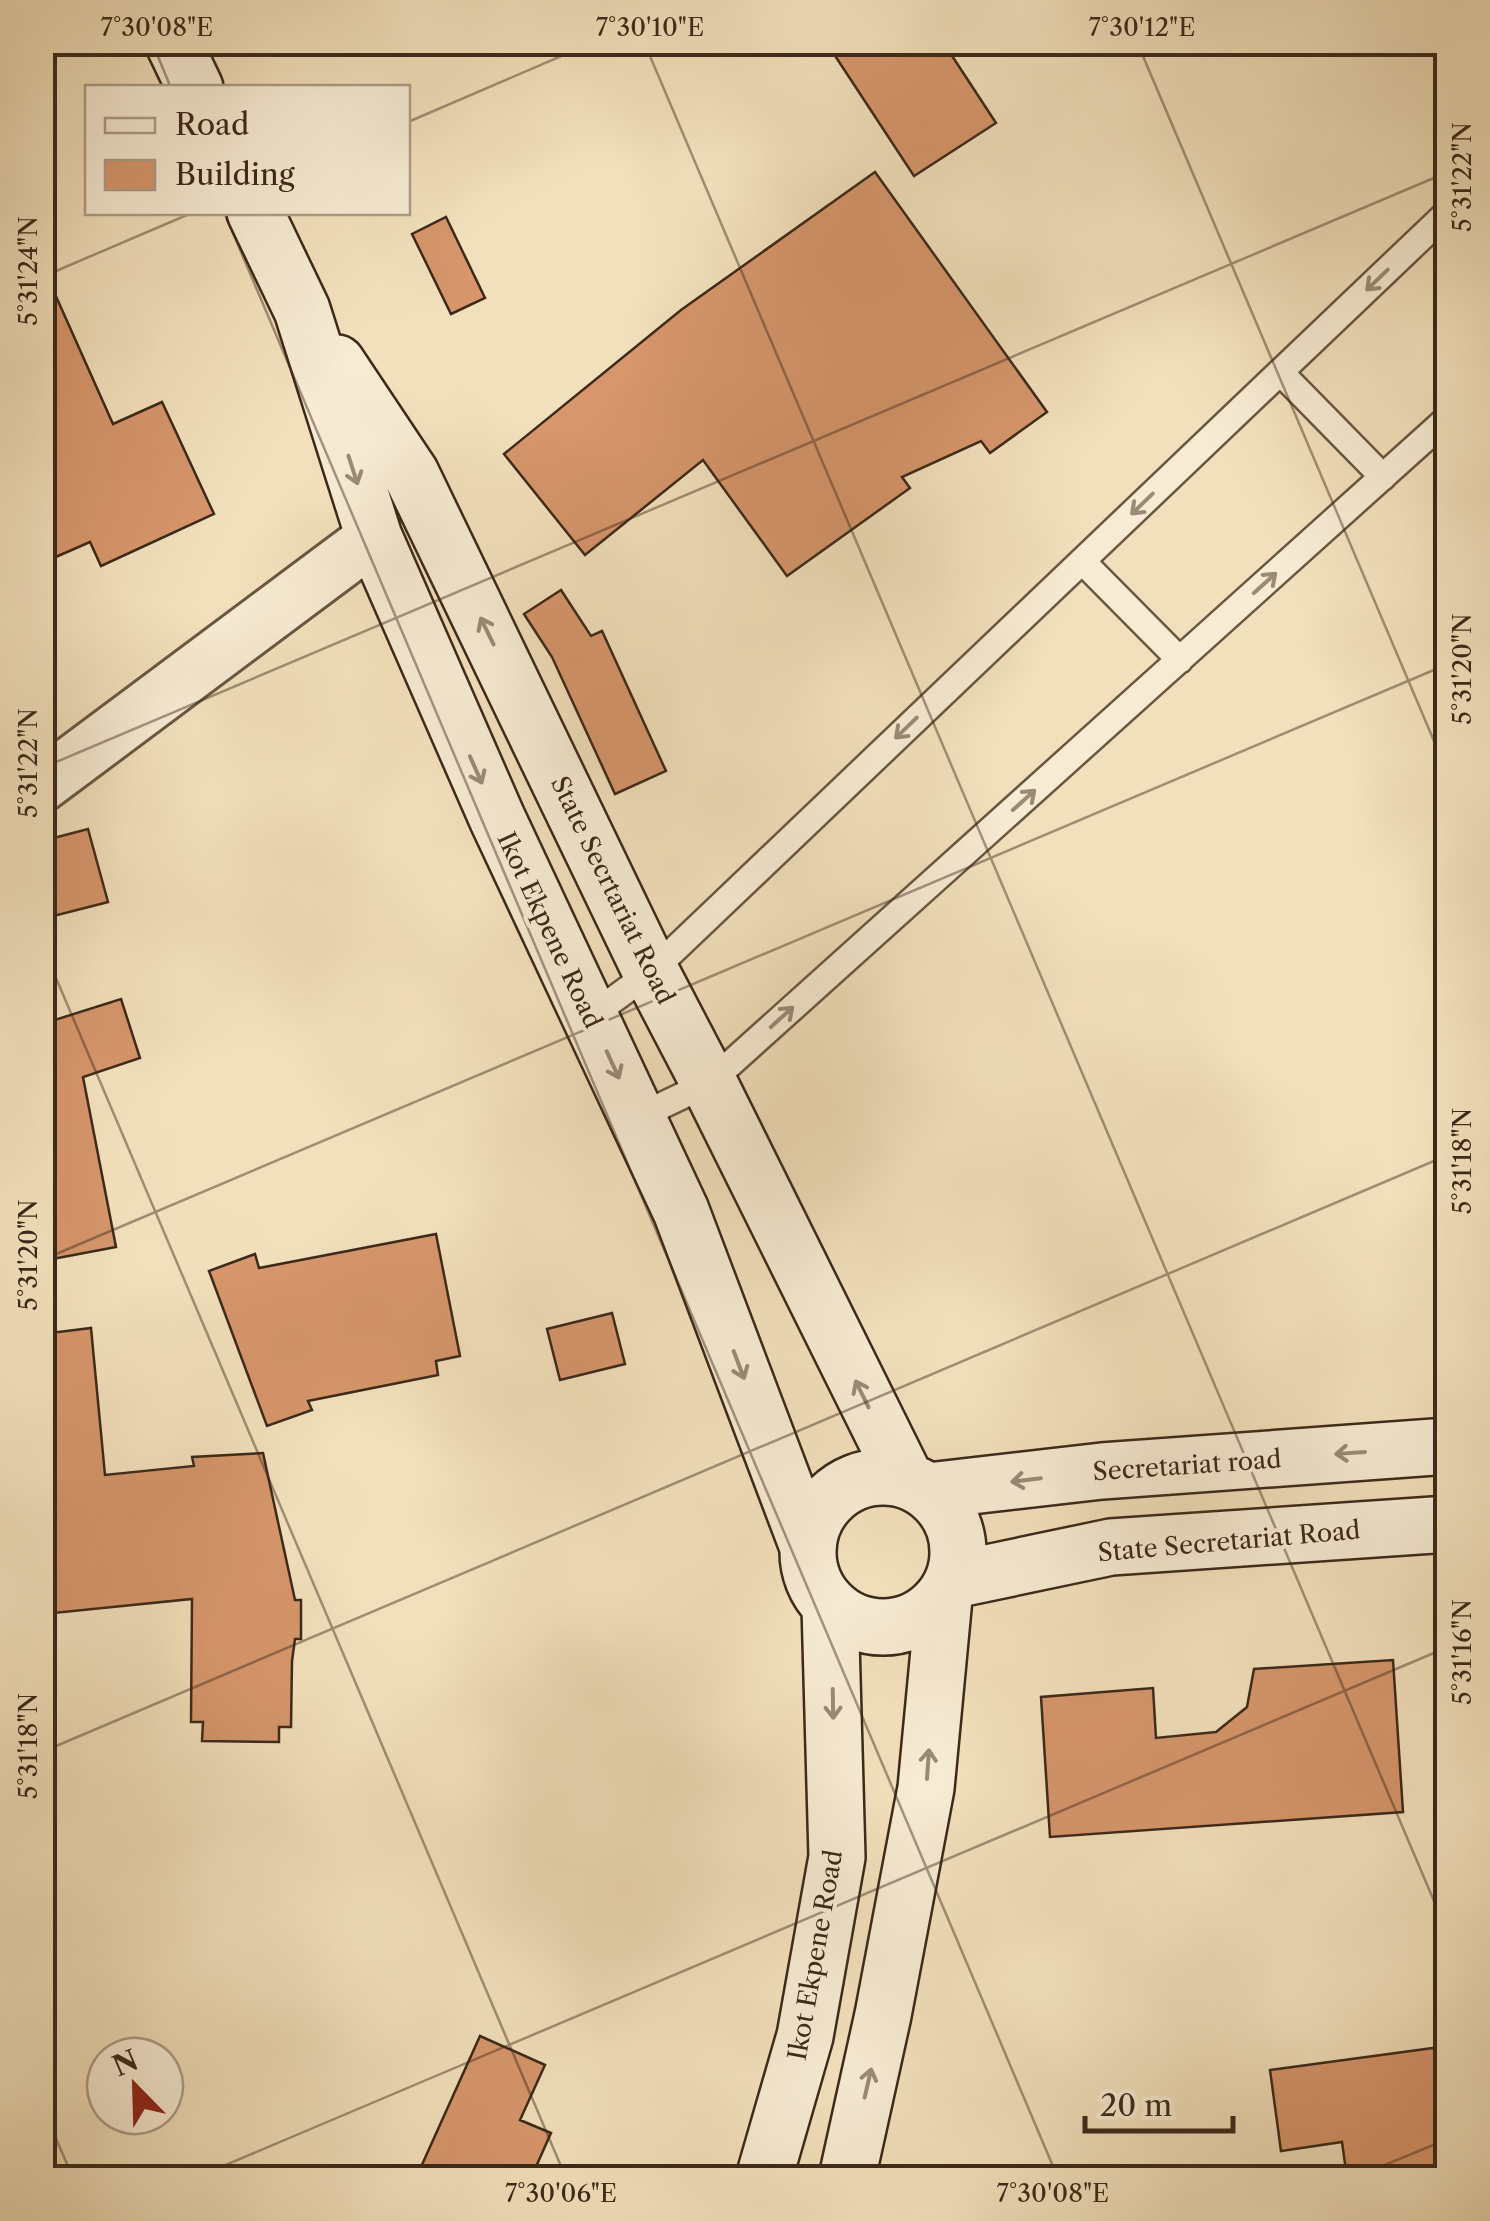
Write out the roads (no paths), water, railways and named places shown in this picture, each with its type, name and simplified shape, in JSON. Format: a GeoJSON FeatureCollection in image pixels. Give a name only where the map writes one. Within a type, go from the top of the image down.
{"type":"FeatureCollection","features":[{"type":"Feature","properties":{"kind":"street"},"geometry":{"type":"LineString","coordinates":[[173,42],[194,85]]}},
{"type":"Feature","properties":{"kind":"street"},"geometry":{"type":"LineString","coordinates":[[256,215],[302,310]]}},
{"type":"Feature","properties":{"kind":"street","name":"Ikot Ekpene Road"},"geometry":{"type":"LineString","coordinates":[[302,310],[374,537],[497,818],[681,1212],[808,1547]]}},
{"type":"Feature","properties":{"kind":"street","name":"State Secrtariat Road"},"geometry":{"type":"LineString","coordinates":[[302,310],[411,474],[651,972],[917,1486]]}},
{"type":"Feature","properties":{"kind":"street"},"geometry":{"type":"LineString","coordinates":[[42,784],[374,537]]}},
{"type":"Feature","properties":{"kind":"street","name":"Secretariat road"},"geometry":{"type":"LineString","coordinates":[[917,1486],[1448,1446]]}},
{"type":"Feature","properties":{"kind":"street"},"geometry":{"type":"LineString","coordinates":[[846,2178],[883,2015],[926,1788],[949,1589],[958,1546],[950,1516],[917,1486],[880,1478],[853,1484],[830,1499],[815,1521],[808,1547],[813,1579],[830,1606],[857,1623],[889,1628],[920,1619],[949,1589]]}},
{"type":"Feature","properties":{"kind":"street","name":"State Secretariat Road"},"geometry":{"type":"LineString","coordinates":[[949,1589],[1111,1547],[1448,1524]]}},
{"type":"Feature","properties":{"kind":"street","name":"Ikot Ekpene Road"},"geometry":{"type":"LineString","coordinates":[[764,2178],[805,2036],[836,1857],[830,1606]]}},
{"type":"Feature","properties":{"kind":"lane"},"geometry":{"type":"LineString","coordinates":[[590,1016],[651,972],[1448,212]]}},
{"type":"Feature","properties":{"kind":"lane"},"geometry":{"type":"LineString","coordinates":[[1280,372],[1383,477]]}},
{"type":"Feature","properties":{"kind":"lane"},"geometry":{"type":"LineString","coordinates":[[638,1117],[709,1082],[1448,418]]}},
{"type":"Feature","properties":{"kind":"lane"},"geometry":{"type":"LineString","coordinates":[[1082,561],[1180,660]]}}]}
